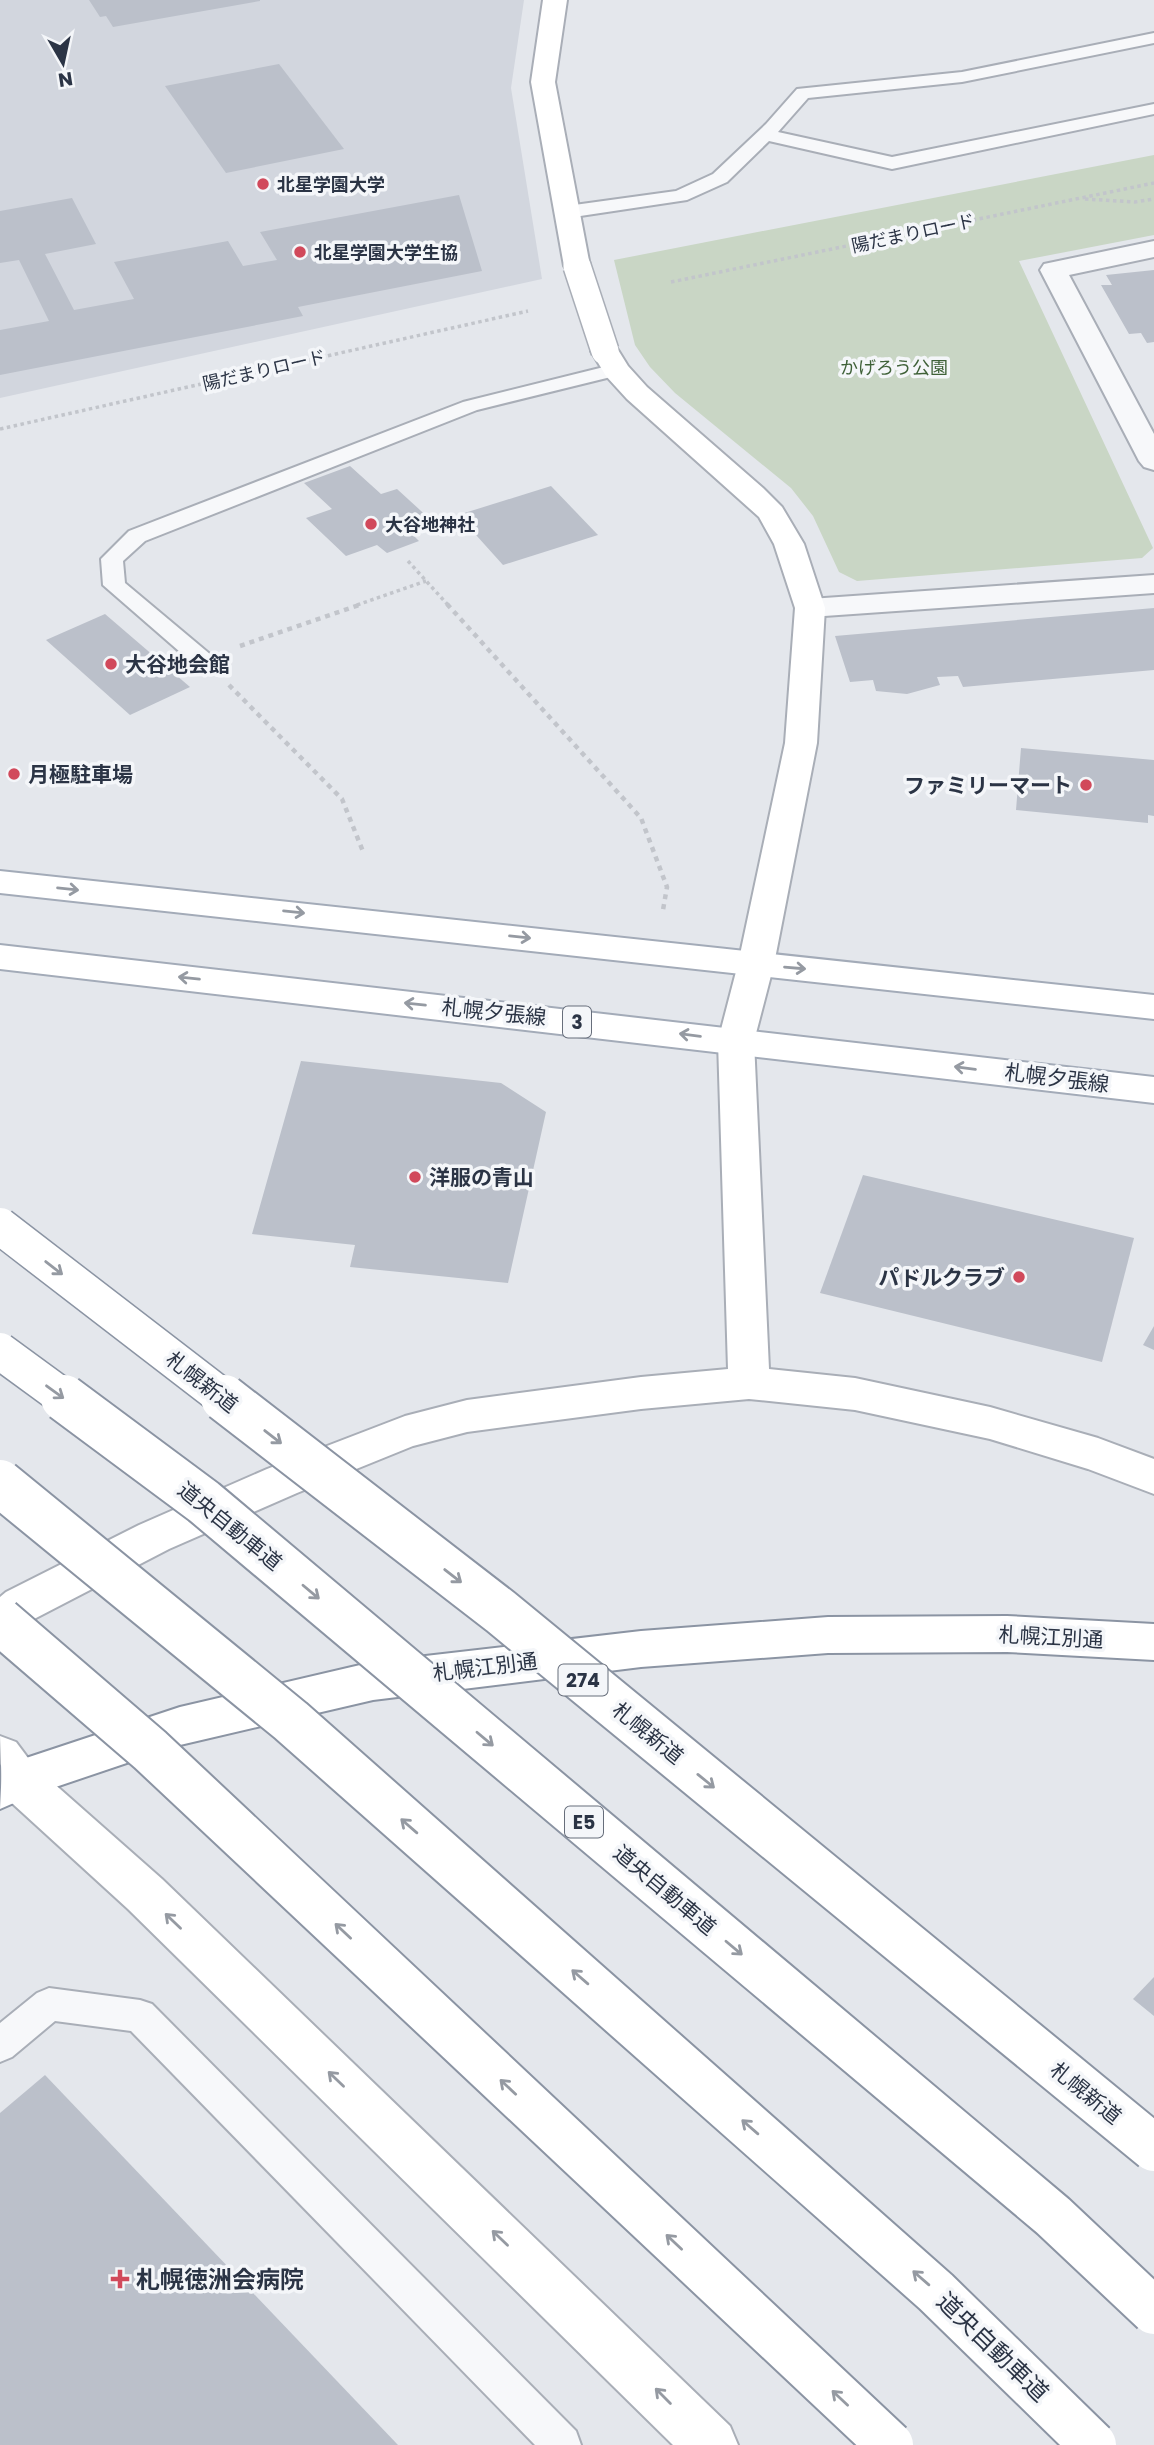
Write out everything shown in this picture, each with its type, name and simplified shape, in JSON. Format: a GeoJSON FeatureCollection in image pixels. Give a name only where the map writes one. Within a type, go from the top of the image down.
{"type":"FeatureCollection","features":[{"type":"Feature","properties":{"kind":"main road"},"geometry":{"type":"LineString","coordinates":[[555,0],[543,82],[577,266],[610,360],[637,393],[753,494],[771,513],[789,544],[810,608],[801,743],[756,964],[736,1041],[749,1383]]}},
{"type":"Feature","properties":{"kind":"main road"},"geometry":{"type":"LineString","coordinates":[[0,882],[1154,1007]]}},
{"type":"Feature","properties":{"kind":"main road","name":"札幌夕張線"},"geometry":{"type":"LineString","coordinates":[[0,957],[1154,1090]]}},
{"type":"Feature","properties":{"kind":"main road","name":"札幌新道"},"geometry":{"type":"LineString","coordinates":[[0,1226],[501,1612],[1154,2148]]}},
{"type":"Feature","properties":{"kind":"main road","name":"道央自動車道"},"geometry":{"type":"LineString","coordinates":[[0,1351],[204,1502],[1052,2216],[1154,2311]]}},
{"type":"Feature","properties":{"kind":"main road"},"geometry":{"type":"LineString","coordinates":[[890,2445],[150,1750],[0,1621],[21,1605],[154,1537],[282,1481],[405,1432],[467,1416],[641,1393],[749,1383],[855,1394],[990,1423],[1098,1455],[1154,1476]]}},
{"type":"Feature","properties":{"kind":"main road","name":"道央自動車道"},"geometry":{"type":"LineString","coordinates":[[0,1483],[301,1730],[936,2292],[1093,2445]]}},
{"type":"Feature","properties":{"kind":"main road","name":"札幌江別通"},"geometry":{"type":"LineString","coordinates":[[6,1775],[180,1726],[373,1681],[641,1649],[828,1635],[1007,1634],[1154,1642]]}},
{"type":"Feature","properties":{"kind":"main road"},"geometry":{"type":"LineString","coordinates":[[6,1775],[155,1903],[711,2445]]}},
{"type":"Feature","properties":{"kind":"street"},"geometry":{"type":"LineString","coordinates":[[1154,249],[1053,270],[1154,461]]}},
{"type":"Feature","properties":{"kind":"street"},"geometry":{"type":"LineString","coordinates":[[810,608],[1154,584]]}},
{"type":"Feature","properties":{"kind":"lane"},"geometry":{"type":"LineString","coordinates":[[567,212],[680,196],[720,178],[765,135],[803,93],[962,77],[1154,38]]}},
{"type":"Feature","properties":{"kind":"lane"},"geometry":{"type":"LineString","coordinates":[[765,135],[892,163],[1154,109]]}},
{"type":"Feature","properties":{"kind":"lane"},"geometry":{"type":"LineString","coordinates":[[203,660],[114,585],[112,559],[137,536],[470,406],[610,360]]}},
{"type":"Feature","properties":{"kind":"lane"},"geometry":{"type":"LineString","coordinates":[[0,2045],[49,2004],[140,2016],[562,2445]]}},
{"type":"Feature","properties":{"kind":"path","name":"陽だまりロード"},"geometry":{"type":"LineString","coordinates":[[671,282],[1154,183]]}},
{"type":"Feature","properties":{"kind":"path"},"geometry":{"type":"LineString","coordinates":[[1079,199],[1135,202],[1154,199]]}},
{"type":"Feature","properties":{"kind":"path","name":"陽だまりロード"},"geometry":{"type":"LineString","coordinates":[[0,429],[528,311]]}},
{"type":"Feature","properties":{"kind":"path"},"geometry":{"type":"LineString","coordinates":[[408,561],[641,818],[667,887],[655,952]]}},
{"type":"Feature","properties":{"kind":"path"},"geometry":{"type":"LineString","coordinates":[[365,854],[342,799],[203,660],[426,581]]}},
{"type":"Feature","properties":{"kind":"shaded area","name":"北星学園大学"},"geometry":{"type":"Polygon","coordinates":[[[0,0],[524,0],[511,88],[542,279],[0,398],[0,0]]]}},
{"type":"Feature","properties":{"kind":"green space","name":"かげろう公園"},"geometry":{"type":"Polygon","coordinates":[[[1154,155],[1154,235],[1019,261],[1153,548],[1142,558],[857,581],[839,572],[813,516],[791,488],[675,393],[650,367],[635,345],[614,260],[1154,155]]]}},
{"type":"Feature","properties":{"kind":"building"},"geometry":{"type":"Polygon","coordinates":[[[89,0],[260,1],[113,27],[106,16],[100,17],[89,0]]]}},
{"type":"Feature","properties":{"kind":"building"},"geometry":{"type":"Polygon","coordinates":[[[279,64],[344,149],[226,173],[165,86],[279,64]]]}},
{"type":"Feature","properties":{"kind":"building"},"geometry":{"type":"Polygon","coordinates":[[[459,195],[482,271],[298,307],[303,316],[0,375],[0,330],[49,321],[19,260],[0,263],[0,211],[72,198],[96,244],[45,254],[74,310],[134,299],[114,262],[228,241],[243,266],[277,260],[260,232],[459,195]]]}},
{"type":"Feature","properties":{"kind":"building"},"geometry":{"type":"Polygon","coordinates":[[[1154,270],[1154,342],[1147,343],[1141,333],[1129,334],[1101,285],[1112,285],[1106,275],[1154,270]]]}},
{"type":"Feature","properties":{"kind":"building"},"geometry":{"type":"Polygon","coordinates":[[[350,466],[381,494],[397,489],[432,521],[408,530],[419,541],[387,553],[377,545],[346,556],[306,518],[332,509],[304,483],[350,466]]]}},
{"type":"Feature","properties":{"kind":"building"},"geometry":{"type":"Polygon","coordinates":[[[551,486],[598,535],[503,565],[458,515],[551,486]]]}},
{"type":"Feature","properties":{"kind":"building"},"geometry":{"type":"Polygon","coordinates":[[[1154,608],[1154,670],[963,687],[958,676],[937,677],[940,685],[907,694],[876,691],[873,680],[850,682],[835,636],[1154,608]]]}},
{"type":"Feature","properties":{"kind":"building"},"geometry":{"type":"Polygon","coordinates":[[[105,614],[190,687],[130,715],[46,640],[105,614]]]}},
{"type":"Feature","properties":{"kind":"building","name":"ファミリーマート"},"geometry":{"type":"Polygon","coordinates":[[[1021,748],[1154,760],[1154,816],[1148,815],[1148,823],[1016,810],[1021,748]]]}},
{"type":"Feature","properties":{"kind":"building"},"geometry":{"type":"Polygon","coordinates":[[[301,1061],[501,1083],[546,1112],[508,1283],[350,1267],[355,1245],[252,1234],[301,1061]]]}},
{"type":"Feature","properties":{"kind":"building"},"geometry":{"type":"Polygon","coordinates":[[[863,1175],[1134,1238],[1102,1362],[820,1293],[863,1175]]]}},
{"type":"Feature","properties":{"kind":"building"},"geometry":{"type":"Polygon","coordinates":[[[1154,1326],[1154,1350],[1143,1345],[1154,1326]]]}},
{"type":"Feature","properties":{"kind":"building"},"geometry":{"type":"Polygon","coordinates":[[[1154,1977],[1154,2016],[1133,1999],[1154,1977]]]}},
{"type":"Feature","properties":{"kind":"building","name":"札幌徳洲会病院"},"geometry":{"type":"Polygon","coordinates":[[[45,2075],[398,2445],[0,2445],[0,2113],[45,2075]]]}},
{"type":"Feature","properties":{"kind":"place","name":"北星学園大学"},"geometry":{"type":"Point","coordinates":[263,184]}},
{"type":"Feature","properties":{"kind":"place","name":"北星学園大学生協"},"geometry":{"type":"Point","coordinates":[300,252]}},
{"type":"Feature","properties":{"kind":"place","name":"大谷地神社"},"geometry":{"type":"Point","coordinates":[371,524]}},
{"type":"Feature","properties":{"kind":"place","name":"大谷地会館"},"geometry":{"type":"Point","coordinates":[111,664]}},
{"type":"Feature","properties":{"kind":"place","name":"月極駐車場"},"geometry":{"type":"Point","coordinates":[14,774]}},
{"type":"Feature","properties":{"kind":"place","name":"ファミリーマート"},"geometry":{"type":"Point","coordinates":[1086,785]}},
{"type":"Feature","properties":{"kind":"place","name":"洋服の青山"},"geometry":{"type":"Point","coordinates":[415,1177]}},
{"type":"Feature","properties":{"kind":"place","name":"パドルクラブ"},"geometry":{"type":"Point","coordinates":[1019,1277]}},
{"type":"Feature","properties":{"kind":"place","name":"札幌徳洲会病院"},"geometry":{"type":"Point","coordinates":[120,2279]}}]}
